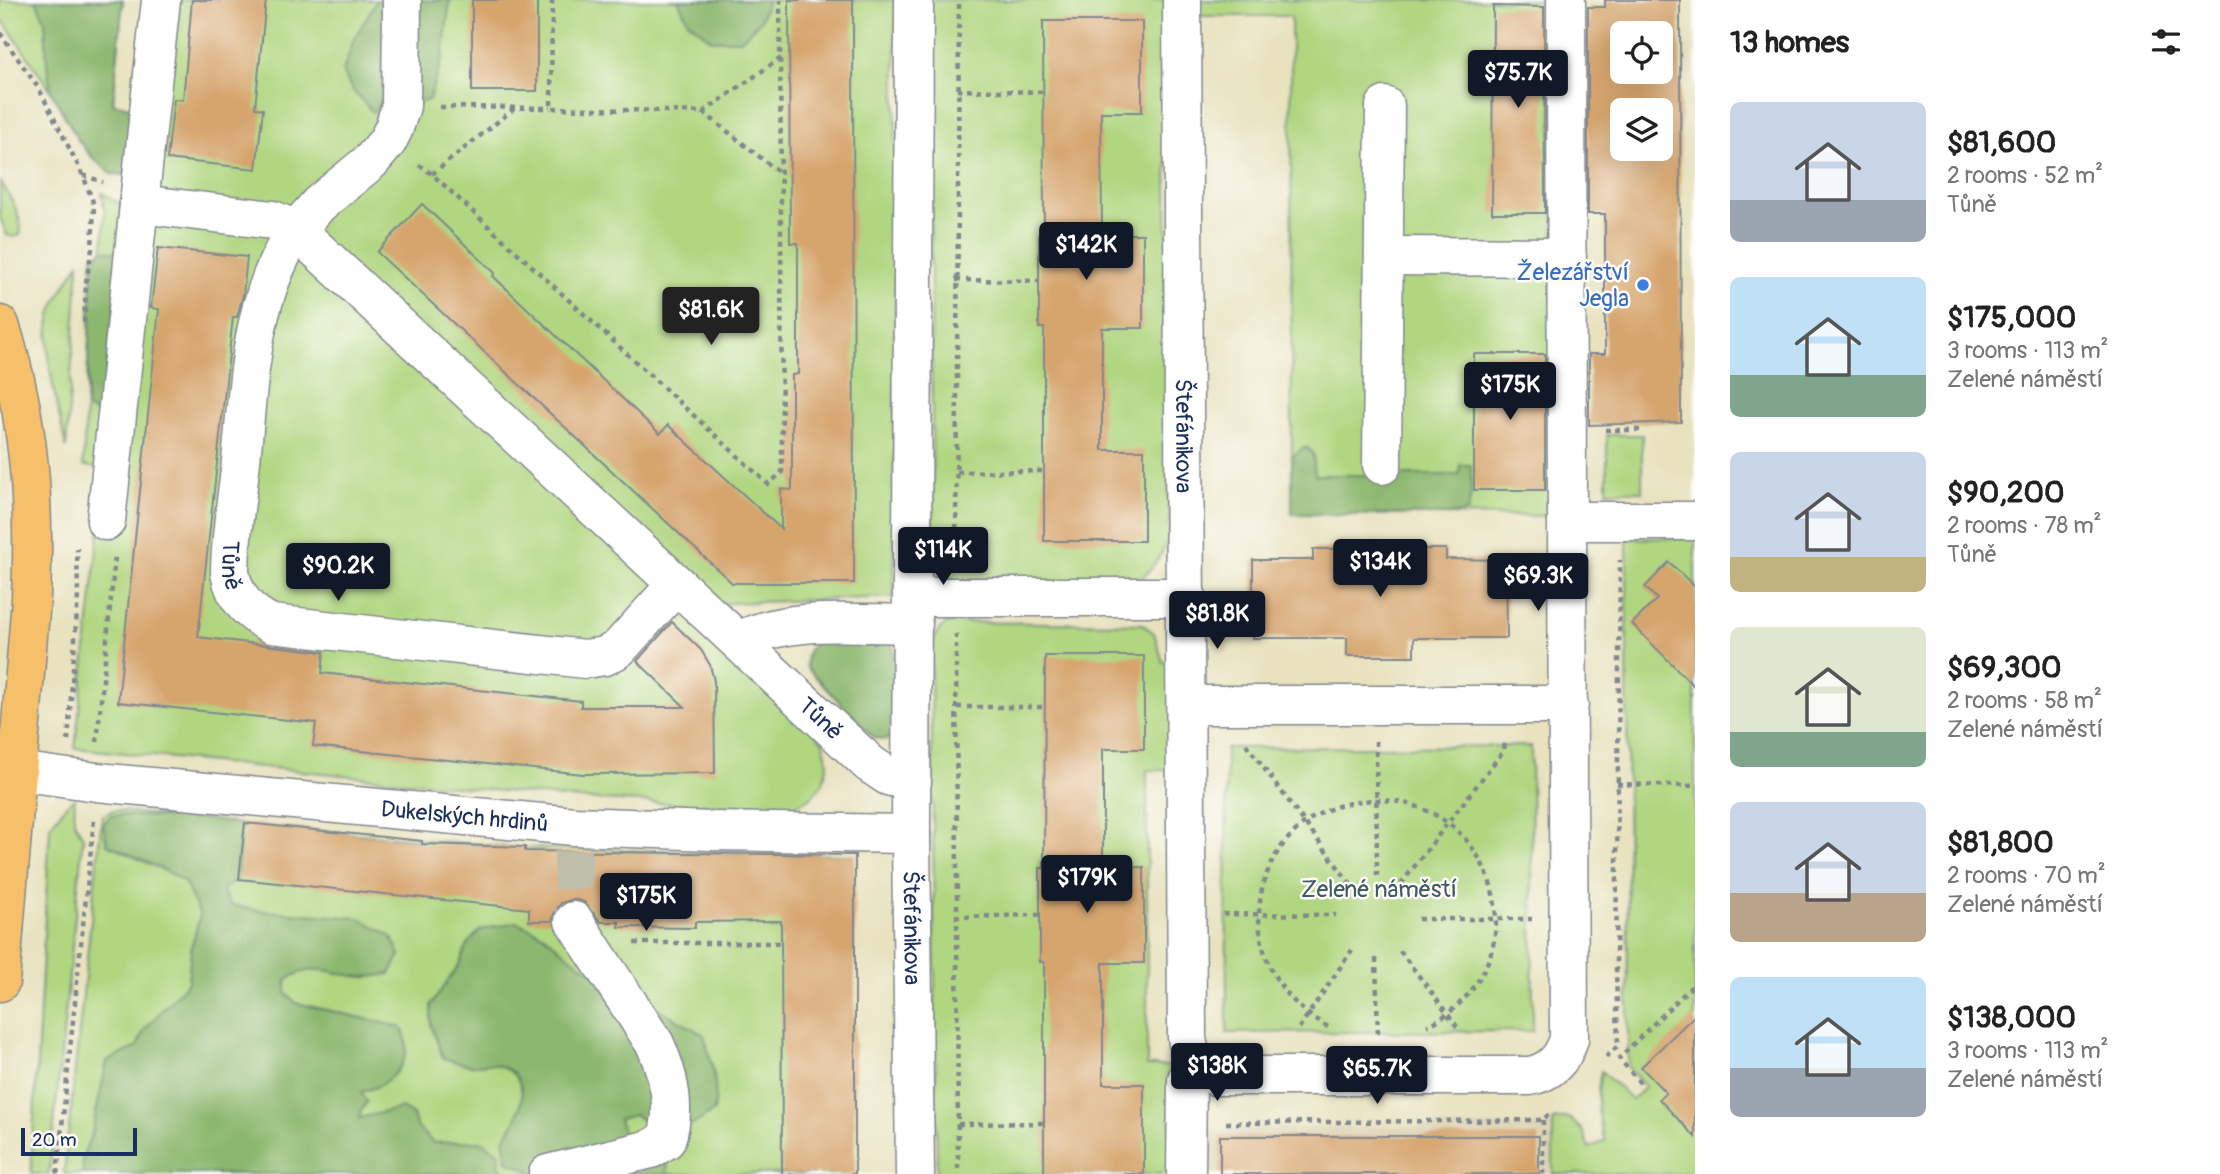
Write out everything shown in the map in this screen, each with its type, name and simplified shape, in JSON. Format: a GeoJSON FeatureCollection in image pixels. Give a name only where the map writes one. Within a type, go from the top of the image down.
{"type":"FeatureCollection","features":[{"type":"Feature","properties":{"kind":"main road"},"geometry":{"type":"LineString","coordinates":[[0,325],[24,425],[32,488],[31,599],[0,982]]}},
{"type":"Feature","properties":{"kind":"street"},"geometry":{"type":"LineString","coordinates":[[106,521],[160,0]]}},
{"type":"Feature","properties":{"kind":"street","name":"Tůně"},"geometry":{"type":"LineString","coordinates":[[402,0],[401,106],[387,142],[371,161],[314,209],[296,230],[279,257],[261,304],[252,349],[230,565],[232,583],[240,601],[272,624],[585,659],[605,656],[618,649],[676,585]]}},
{"type":"Feature","properties":{"kind":"street","name":"Štefánikova"},"geometry":{"type":"LineString","coordinates":[[914,0],[911,834],[915,1174]]}},
{"type":"Feature","properties":{"kind":"street","name":"Štefánikova"},"geometry":{"type":"LineString","coordinates":[[1182,0],[1187,597]]}},
{"type":"Feature","properties":{"kind":"street"},"geometry":{"type":"LineString","coordinates":[[739,641],[755,633],[790,625],[913,611],[1187,597],[1187,1037],[1195,1064],[1215,1076],[1529,1076],[1548,1070],[1564,1052],[1569,1039],[1566,0]]}},
{"type":"Feature","properties":{"kind":"street"},"geometry":{"type":"LineString","coordinates":[[1382,465],[1385,106]]}},
{"type":"Feature","properties":{"kind":"street","name":"Tůně"},"geometry":{"type":"LineString","coordinates":[[139,204],[273,220],[296,230],[878,771],[912,782]]}},
{"type":"Feature","properties":{"kind":"street"},"geometry":{"type":"LineString","coordinates":[[1384,256],[1567,257]]}},
{"type":"Feature","properties":{"kind":"street"},"geometry":{"type":"LineString","coordinates":[[1567,521],[1695,521]]}},
{"type":"Feature","properties":{"kind":"street"},"geometry":{"type":"LineString","coordinates":[[1187,705],[1569,705]]}},
{"type":"Feature","properties":{"kind":"street","name":"Dukelských hrdinů"},"geometry":{"type":"LineString","coordinates":[[18,771],[574,839],[712,831],[911,834]]}},
{"type":"Feature","properties":{"kind":"street"},"geometry":{"type":"LineString","coordinates":[[548,1174],[651,1149],[666,1140],[671,1126],[670,1088],[655,1044],[581,932]]}},
{"type":"Feature","properties":{"kind":"street"},"geometry":{"type":"LineString","coordinates":[[1186,1174],[1187,1079],[1195,1064]]}},
{"type":"Feature","properties":{"kind":"path"},"geometry":{"type":"LineString","coordinates":[[551,108],[552,0]]}},
{"type":"Feature","properties":{"kind":"path"},"geometry":{"type":"LineString","coordinates":[[387,142],[432,174],[768,484],[782,473],[780,0]]}},
{"type":"Feature","properties":{"kind":"path"},"geometry":{"type":"LineString","coordinates":[[0,33],[39,89],[83,175],[94,205],[84,335]]}},
{"type":"Feature","properties":{"kind":"path"},"geometry":{"type":"LineString","coordinates":[[401,106],[703,112],[781,58]]}},
{"type":"Feature","properties":{"kind":"path"},"geometry":{"type":"LineString","coordinates":[[914,90],[1044,92]]}},
{"type":"Feature","properties":{"kind":"path"},"geometry":{"type":"LineString","coordinates":[[432,174],[516,107]]}},
{"type":"Feature","properties":{"kind":"path"},"geometry":{"type":"LineString","coordinates":[[703,112],[780,174]]}},
{"type":"Feature","properties":{"kind":"path"},"geometry":{"type":"LineString","coordinates":[[914,279],[1039,281]]}},
{"type":"Feature","properties":{"kind":"path"},"geometry":{"type":"LineString","coordinates":[[1597,430],[1645,430]]}},
{"type":"Feature","properties":{"kind":"path"},"geometry":{"type":"LineString","coordinates":[[957,472],[1044,471]]}},
{"type":"Feature","properties":{"kind":"path"},"geometry":{"type":"LineString","coordinates":[[57,1174],[97,782],[97,771],[75,769],[67,749],[78,595],[77,545]]}},
{"type":"Feature","properties":{"kind":"path"},"geometry":{"type":"LineString","coordinates":[[1237,705],[1237,731],[1352,886]]}},
{"type":"Feature","properties":{"kind":"path"},"geometry":{"type":"LineString","coordinates":[[1375,705],[1377,877]]}},
{"type":"Feature","properties":{"kind":"path"},"geometry":{"type":"LineString","coordinates":[[957,707],[1045,707]]}},
{"type":"Feature","properties":{"kind":"path"},"geometry":{"type":"LineString","coordinates":[[1401,884],[1504,750],[1507,730]]}},
{"type":"Feature","properties":{"kind":"path"},"geometry":{"type":"LineString","coordinates":[[1617,784],[1695,786]]}},
{"type":"Feature","properties":{"kind":"path"},"geometry":{"type":"LineString","coordinates":[[1328,1027],[1292,1002],[1273,976],[1261,946],[1258,915],[1260,895],[1270,868],[1292,836],[1306,824],[1340,806],[1377,800],[1414,806],[1448,823],[1476,852],[1492,889],[1496,919],[1492,948],[1481,976],[1470,993],[1449,1014],[1427,1026]]}},
{"type":"Feature","properties":{"kind":"path"},"geometry":{"type":"LineString","coordinates":[[1187,914],[1336,915]]}},
{"type":"Feature","properties":{"kind":"path"},"geometry":{"type":"LineString","coordinates":[[912,918],[1040,915]]}},
{"type":"Feature","properties":{"kind":"path"},"geometry":{"type":"LineString","coordinates":[[1418,919],[1569,919]]}},
{"type":"Feature","properties":{"kind":"path"},"geometry":{"type":"LineString","coordinates":[[581,932],[779,943]]}},
{"type":"Feature","properties":{"kind":"path"},"geometry":{"type":"LineString","coordinates":[[1299,1028],[1352,950]]}},
{"type":"Feature","properties":{"kind":"path"},"geometry":{"type":"LineString","coordinates":[[1400,951],[1458,1028]]}},
{"type":"Feature","properties":{"kind":"path"},"geometry":{"type":"LineString","coordinates":[[1376,958],[1380,1076]]}},
{"type":"Feature","properties":{"kind":"path"},"geometry":{"type":"LineString","coordinates":[[1619,1058],[1695,983]]}},
{"type":"Feature","properties":{"kind":"path"},"geometry":{"type":"LineString","coordinates":[[1618,1046],[1619,1058],[1640,1083]]}},
{"type":"Feature","properties":{"kind":"path"},"geometry":{"type":"LineString","coordinates":[[1543,1120],[1543,1174]]}},
{"type":"Feature","properties":{"kind":"path"},"geometry":{"type":"LineString","coordinates":[[958,1124],[1044,1123]]}},
{"type":"Feature","properties":{"kind":"shaded area"},"geometry":{"type":"Polygon","coordinates":[[[1553,1125],[1553,1174],[1196,1174],[1196,1129],[1553,1125]]]}},
{"type":"Feature","properties":{"kind":"green space"},"geometry":{"type":"Polygon","coordinates":[[[0,0],[123,0],[113,103],[112,174],[93,158],[78,140],[51,91],[0,16],[0,0]]]}},
{"type":"Feature","properties":{"kind":"green space"},"geometry":{"type":"Polygon","coordinates":[[[36,0],[123,0],[113,103],[134,108],[127,175],[112,174],[93,158],[78,140],[51,91],[45,21],[36,0]]]}},
{"type":"Feature","properties":{"kind":"green space"},"geometry":{"type":"Polygon","coordinates":[[[158,0],[896,0],[894,597],[699,604],[823,742],[828,763],[823,784],[810,798],[794,806],[739,807],[580,799],[75,748],[106,469],[83,466],[93,257],[103,250],[105,213],[102,193],[117,202],[125,214],[158,0]]]}},
{"type":"Feature","properties":{"kind":"green space"},"geometry":{"type":"Polygon","coordinates":[[[377,0],[450,0],[443,56],[429,100],[396,108],[383,102],[373,112],[352,90],[343,71],[354,39],[377,0]]]}},
{"type":"Feature","properties":{"kind":"green space"},"geometry":{"type":"Polygon","coordinates":[[[678,0],[768,0],[760,21],[741,40],[712,40],[688,21],[678,0]]]}},
{"type":"Feature","properties":{"kind":"green space"},"geometry":{"type":"Polygon","coordinates":[[[929,0],[1166,0],[1169,539],[1151,569],[1134,583],[948,580],[933,562],[929,0]]]}},
{"type":"Feature","properties":{"kind":"green space"},"geometry":{"type":"Polygon","coordinates":[[[1195,0],[1550,0],[1559,516],[1292,514],[1291,16],[1198,16],[1195,0]]]}},
{"type":"Feature","properties":{"kind":"green space"},"geometry":{"type":"Polygon","coordinates":[[[0,180],[20,221],[20,235],[14,237],[7,235],[0,218],[0,180]]]}},
{"type":"Feature","properties":{"kind":"green space"},"geometry":{"type":"Polygon","coordinates":[[[104,250],[121,253],[101,416],[86,408],[93,257],[104,250]]]}},
{"type":"Feature","properties":{"kind":"green space"},"geometry":{"type":"Polygon","coordinates":[[[79,262],[66,448],[49,360],[49,325],[53,309],[79,262]]]}},
{"type":"Feature","properties":{"kind":"green space"},"geometry":{"type":"Polygon","coordinates":[[[1607,435],[1642,435],[1642,491],[1607,491],[1607,435]]]}},
{"type":"Feature","properties":{"kind":"green space"},"geometry":{"type":"Polygon","coordinates":[[[1303,448],[1308,448],[1313,454],[1315,475],[1459,475],[1460,465],[1471,465],[1468,511],[1450,515],[1292,514],[1292,457],[1303,448]]]}},
{"type":"Feature","properties":{"kind":"green space"},"geometry":{"type":"Polygon","coordinates":[[[1695,537],[1695,1174],[1553,1174],[1553,1120],[1569,1118],[1582,1130],[1589,1148],[1605,1141],[1598,1106],[1601,1071],[1632,1100],[1645,1087],[1628,1067],[1627,539],[1695,537]]]}},
{"type":"Feature","properties":{"kind":"green space"},"geometry":{"type":"Polygon","coordinates":[[[950,622],[1142,624],[1154,633],[1163,662],[1173,663],[1172,770],[1147,770],[1147,1066],[1171,1066],[1170,1150],[1176,1174],[937,1174],[931,659],[935,637],[940,628],[950,622]]]}},
{"type":"Feature","properties":{"kind":"green space"},"geometry":{"type":"Polygon","coordinates":[[[889,640],[894,649],[894,731],[887,740],[874,738],[807,668],[806,660],[807,653],[816,642],[889,640]]]}},
{"type":"Feature","properties":{"kind":"green space","name":"Zelené náměstí"},"geometry":{"type":"Polygon","coordinates":[[[1531,746],[1533,1031],[1227,1033],[1226,748],[1531,746]]]}},
{"type":"Feature","properties":{"kind":"green space"},"geometry":{"type":"Polygon","coordinates":[[[75,798],[74,821],[83,837],[49,1174],[31,1174],[50,826],[75,798]]]}},
{"type":"Feature","properties":{"kind":"green space"},"geometry":{"type":"Polygon","coordinates":[[[113,810],[522,848],[853,855],[854,1174],[64,1174],[102,816],[113,810]]]}},
{"type":"Feature","properties":{"kind":"green space"},"geometry":{"type":"Polygon","coordinates":[[[111,815],[200,818],[241,824],[237,880],[222,890],[230,905],[262,911],[359,918],[391,936],[400,955],[390,974],[367,977],[307,971],[286,980],[286,993],[296,1003],[401,1027],[405,1035],[406,1051],[401,1066],[377,1087],[361,1092],[367,1102],[359,1118],[402,1108],[413,1115],[417,1127],[433,1143],[481,1141],[500,1153],[499,1164],[504,1174],[83,1174],[82,1159],[92,1132],[107,1061],[137,1047],[144,1030],[188,982],[191,949],[200,915],[184,882],[107,844],[103,825],[111,815]]]}},
{"type":"Feature","properties":{"kind":"green space"},"geometry":{"type":"Polygon","coordinates":[[[516,922],[543,934],[580,964],[704,1035],[715,1082],[714,1111],[694,1124],[654,1129],[635,1115],[619,1119],[630,1153],[668,1166],[667,1174],[536,1174],[507,1161],[504,1138],[516,1118],[522,1097],[517,1078],[509,1070],[497,1065],[470,1065],[443,1058],[431,1025],[431,1005],[460,963],[467,945],[480,930],[516,922]]]}},
{"type":"Feature","properties":{"kind":"building"},"geometry":{"type":"Polygon","coordinates":[[[192,0],[266,0],[255,108],[263,109],[256,169],[167,159],[174,99],[183,100],[192,0]]]}},
{"type":"Feature","properties":{"kind":"building"},"geometry":{"type":"Polygon","coordinates":[[[472,0],[537,0],[537,91],[472,91],[472,0]]]}},
{"type":"Feature","properties":{"kind":"building"},"geometry":{"type":"Polygon","coordinates":[[[789,0],[853,0],[854,583],[732,583],[377,252],[422,204],[495,273],[493,276],[660,434],[668,425],[781,529],[781,489],[792,490],[792,375],[798,374],[798,243],[790,243],[789,0]]]}},
{"type":"Feature","properties":{"kind":"building","name":"Železářství Jegla"},"geometry":{"type":"Polygon","coordinates":[[[1605,0],[1680,0],[1681,422],[1589,425],[1589,354],[1605,354],[1605,214],[1588,214],[1588,7],[1605,7],[1605,0]]]}},
{"type":"Feature","properties":{"kind":"building"},"geometry":{"type":"Polygon","coordinates":[[[1493,6],[1544,7],[1545,213],[1492,213],[1493,6]]]}},
{"type":"Feature","properties":{"kind":"building"},"geometry":{"type":"Polygon","coordinates":[[[1043,21],[1142,21],[1142,112],[1101,112],[1102,234],[1143,234],[1143,328],[1102,328],[1102,450],[1144,450],[1144,541],[1044,541],[1044,328],[1039,328],[1039,234],[1044,234],[1043,21]]]}},
{"type":"Feature","properties":{"kind":"building"},"geometry":{"type":"Polygon","coordinates":[[[158,248],[247,257],[243,295],[237,317],[233,317],[198,637],[324,652],[322,673],[581,701],[581,707],[685,707],[637,661],[672,622],[701,650],[710,665],[714,681],[715,773],[583,774],[313,746],[316,723],[118,702],[159,309],[151,308],[158,248]]]}},
{"type":"Feature","properties":{"kind":"building"},"geometry":{"type":"Polygon","coordinates":[[[1474,354],[1545,354],[1545,490],[1474,490],[1474,354]]]}},
{"type":"Feature","properties":{"kind":"building"},"geometry":{"type":"Polygon","coordinates":[[[1313,549],[1446,549],[1446,559],[1506,560],[1507,638],[1414,638],[1414,656],[1347,656],[1347,638],[1253,638],[1253,560],[1313,560],[1313,549]]]}},
{"type":"Feature","properties":{"kind":"building"},"geometry":{"type":"Polygon","coordinates":[[[1669,562],[1695,587],[1695,687],[1632,624],[1657,599],[1645,587],[1669,562]]]}},
{"type":"Feature","properties":{"kind":"building"},"geometry":{"type":"Polygon","coordinates":[[[1045,656],[1144,656],[1144,749],[1103,749],[1103,868],[1144,867],[1144,963],[1103,963],[1103,1084],[1144,1084],[1144,1174],[1044,1174],[1044,962],[1040,962],[1040,868],[1044,868],[1045,656]]]}},
{"type":"Feature","properties":{"kind":"building"},"geometry":{"type":"Polygon","coordinates":[[[245,823],[422,841],[422,844],[525,847],[525,851],[855,855],[855,1174],[782,1174],[781,921],[695,922],[695,928],[619,927],[619,922],[601,922],[584,902],[573,899],[561,903],[552,921],[529,921],[529,909],[239,879],[245,823]]]}},
{"type":"Feature","properties":{"kind":"building"},"geometry":{"type":"Polygon","coordinates":[[[1695,1015],[1695,1137],[1659,1099],[1666,1093],[1641,1067],[1695,1015]]]}},
{"type":"Feature","properties":{"kind":"building"},"geometry":{"type":"Polygon","coordinates":[[[1220,1136],[1539,1136],[1539,1174],[1220,1174],[1220,1136]]]}},
{"type":"Feature","properties":{"kind":"tunnel"},"geometry":{"type":"LineString","coordinates":[[573,851],[574,921]]}},
{"type":"Feature","properties":{"kind":"place","name":"Železářství Jegla"},"geometry":{"type":"Point","coordinates":[1643,285]}}]}
